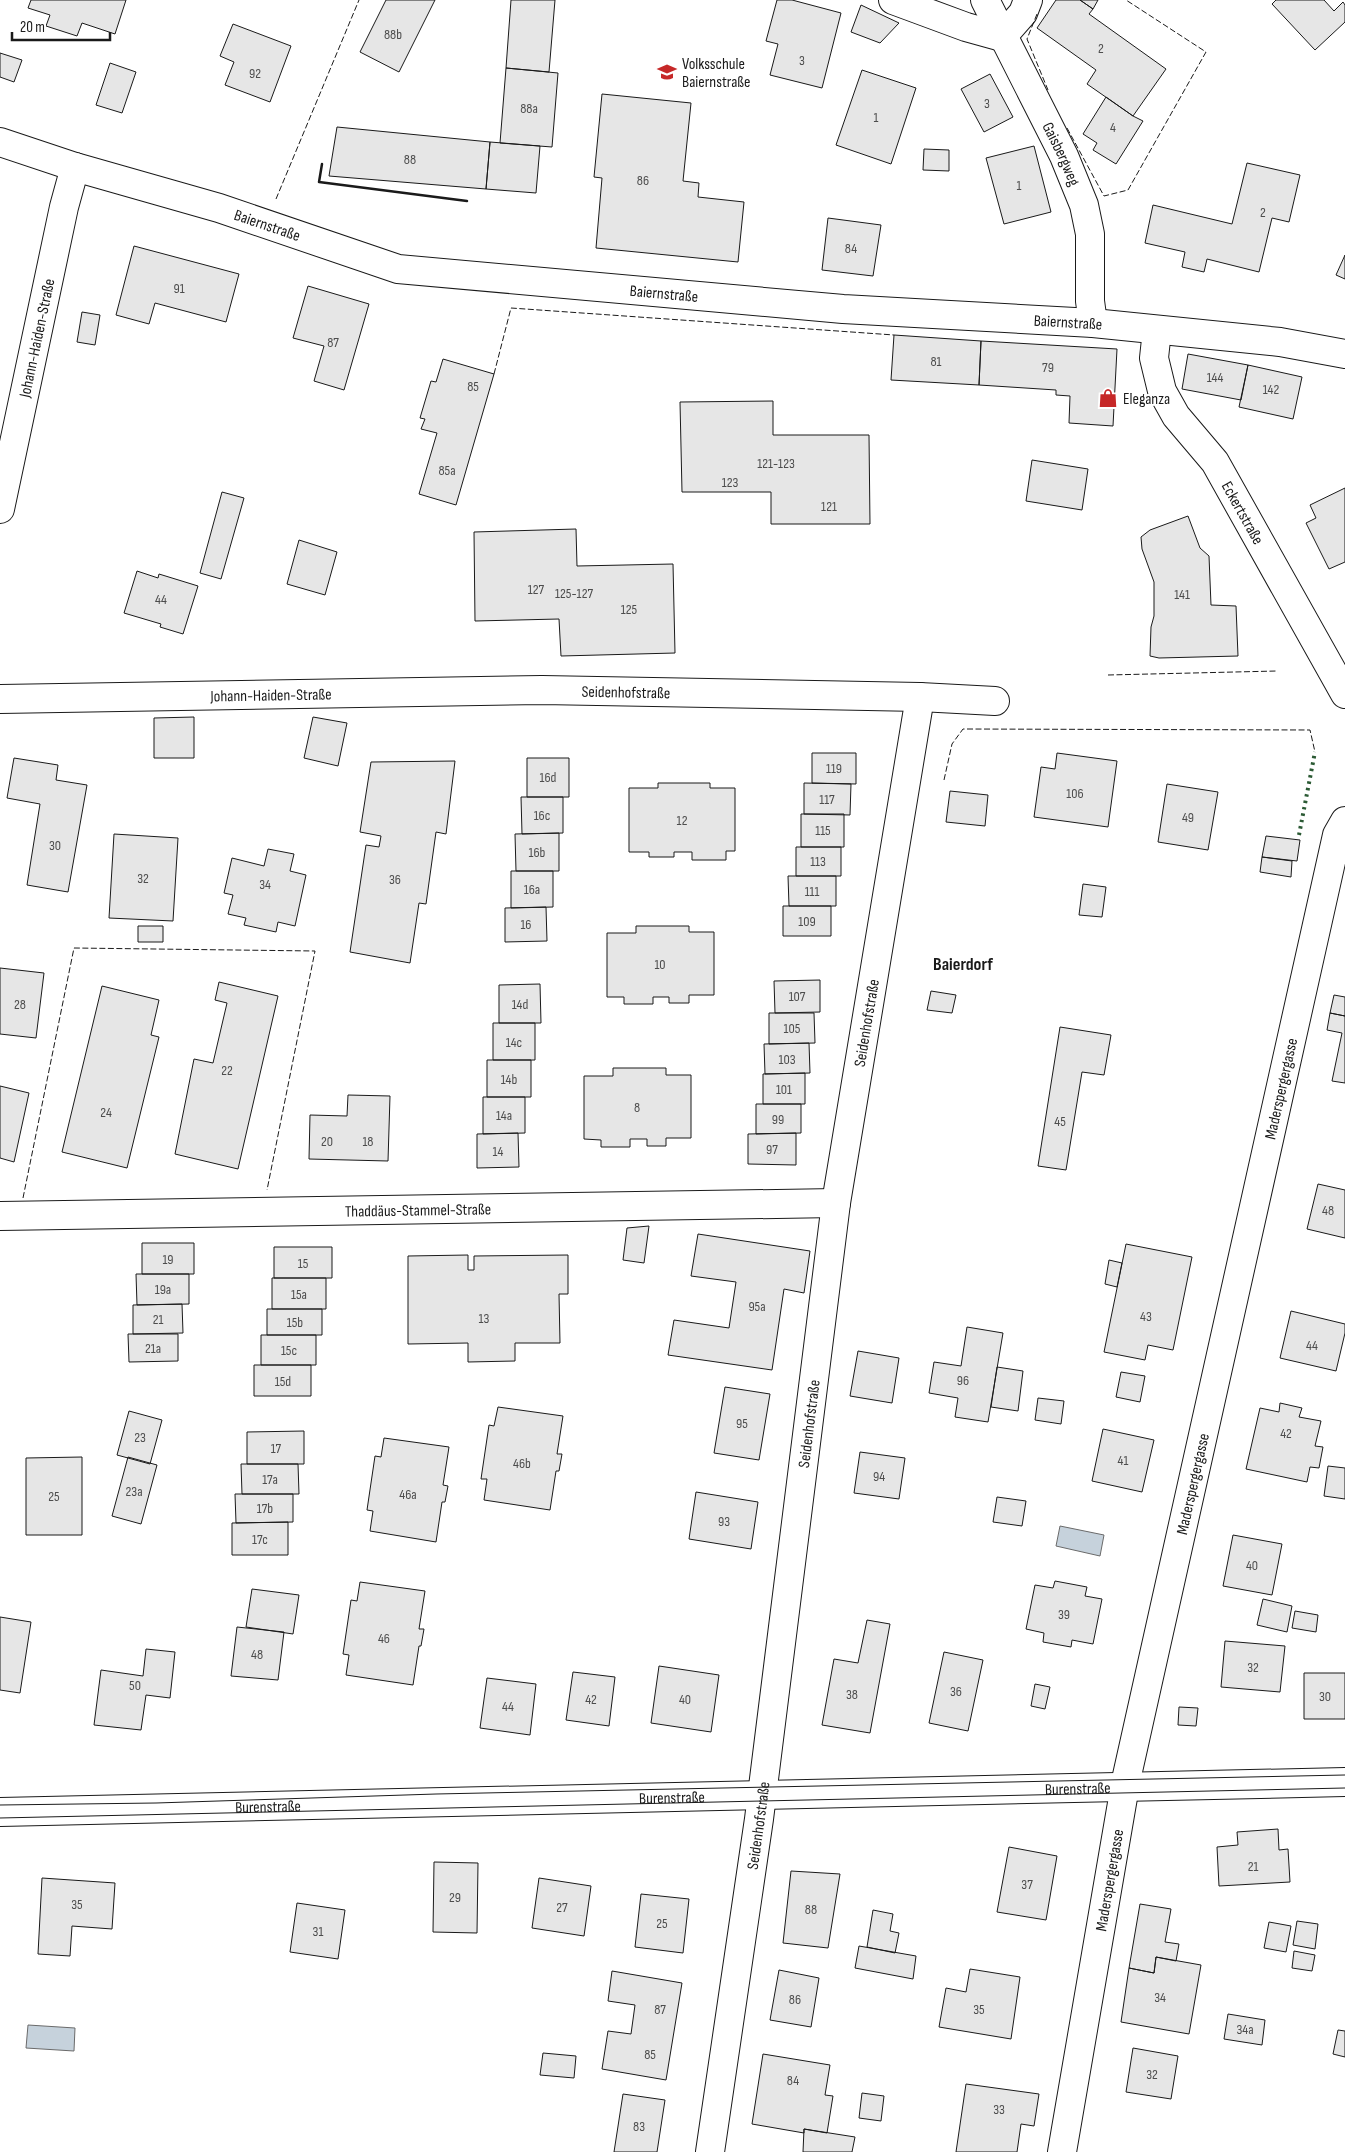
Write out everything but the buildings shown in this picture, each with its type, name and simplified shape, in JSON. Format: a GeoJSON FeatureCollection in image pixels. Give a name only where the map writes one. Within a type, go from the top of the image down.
{"type":"FeatureCollection","features":[{"type":"Feature","properties":{"kind":"street"},"geometry":{"type":"LineString","coordinates":[[893,0],[966,27],[1002,37],[1023,13],[1028,0]]}},
{"type":"Feature","properties":{"kind":"street","name":"Gaisbergweg"},"geometry":{"type":"LineString","coordinates":[[985,0],[1002,37],[1064,156],[1084,205],[1090,234],[1092,323]]}},
{"type":"Feature","properties":{"kind":"street","name":"Baiernstraße"},"geometry":{"type":"LineString","coordinates":[[0,142],[75,167],[219,208],[398,270],[843,309],[1092,323],[1280,342],[1345,354]]}},
{"type":"Feature","properties":{"kind":"street","name":"Johann-Haiden-Straße"},"geometry":{"type":"LineString","coordinates":[[0,509],[64,207],[75,167]]}},
{"type":"Feature","properties":{"kind":"street","name":"Eckertstraße"},"geometry":{"type":"LineString","coordinates":[[1157,330],[1154,358],[1162,391],[1176,416],[1216,462],[1345,694]]}},
{"type":"Feature","properties":{"kind":"street","name":"Johann-Haiden-Straße"},"geometry":{"type":"LineString","coordinates":[[0,699],[542,690]]}},
{"type":"Feature","properties":{"kind":"street","name":"Seidenhofstraße"},"geometry":{"type":"LineString","coordinates":[[542,690],[920,697],[995,701]]}},
{"type":"Feature","properties":{"kind":"street","name":"Seidenhofstraße"},"geometry":{"type":"LineString","coordinates":[[710,2152],[762,1794],[836,1203],[920,697]]}},
{"type":"Feature","properties":{"kind":"street","name":"Maderspergergasse"},"geometry":{"type":"LineString","coordinates":[[1062,2152],[1124,1788],[1337,835],[1345,820]]}},
{"type":"Feature","properties":{"kind":"street","name":"Thaddäus-Stammel-Straße"},"geometry":{"type":"LineString","coordinates":[[0,1216],[836,1203]]}},
{"type":"Feature","properties":{"kind":"street","name":"Burenstraße"},"geometry":{"type":"LineString","coordinates":[[0,1812],[1345,1782]]}},
{"type":"Feature","properties":{"kind":"shaded area"},"geometry":{"type":"Polygon","coordinates":[[[1060,1526],[1104,1535],[1100,1556],[1056,1546],[1060,1526]]]}},
{"type":"Feature","properties":{"kind":"shaded area"},"geometry":{"type":"Polygon","coordinates":[[[28,2025],[75,2028],[74,2051],[26,2048],[28,2025]]]}},
{"type":"Feature","properties":{"kind":"tram line"},"geometry":{"type":"LineString","coordinates":[[0,1805],[1345,1775]]}},
{"type":"Feature","properties":{"kind":"tram line"},"geometry":{"type":"LineString","coordinates":[[0,1818],[1345,1788]]}},
{"type":"Feature","properties":{"kind":"hedge"},"geometry":{"type":"LineString","coordinates":[[1299,835],[1315,752]]}},
{"type":"Feature","properties":{"kind":"fence"},"geometry":{"type":"LineString","coordinates":[[276,199],[359,0]]}},
{"type":"Feature","properties":{"kind":"fence"},"geometry":{"type":"LineString","coordinates":[[1067,128],[1104,196],[1128,190],[1206,52],[1126,0]]}},
{"type":"Feature","properties":{"kind":"fence"},"geometry":{"type":"LineString","coordinates":[[1037,14],[1027,39],[1048,90]]}},
{"type":"Feature","properties":{"kind":"fence"},"geometry":{"type":"LineString","coordinates":[[494,374],[511,308],[894,335]]}},
{"type":"Feature","properties":{"kind":"fence"},"geometry":{"type":"LineString","coordinates":[[1108,675],[1277,671]]}},
{"type":"Feature","properties":{"kind":"fence"},"geometry":{"type":"LineString","coordinates":[[944,780],[952,744],[963,729],[1310,730],[1315,752]]}},
{"type":"Feature","properties":{"kind":"fence"},"geometry":{"type":"LineString","coordinates":[[23,1198],[74,948],[315,951],[267,1190]]}},
{"type":"Feature","properties":{"kind":"wall"},"geometry":{"type":"LineString","coordinates":[[322,164],[319,182],[467,201]]}},
{"type":"Feature","properties":{"kind":"place","name":"Volksschule Baiernstraße"},"geometry":{"type":"Point","coordinates":[667,72]}},
{"type":"Feature","properties":{"kind":"place","name":"Eleganza"},"geometry":{"type":"Point","coordinates":[1108,398]}},
{"type":"Feature","properties":{"kind":"district","name":"Baierdorf"},"geometry":{"type":"Point","coordinates":[963,964]}}]}
